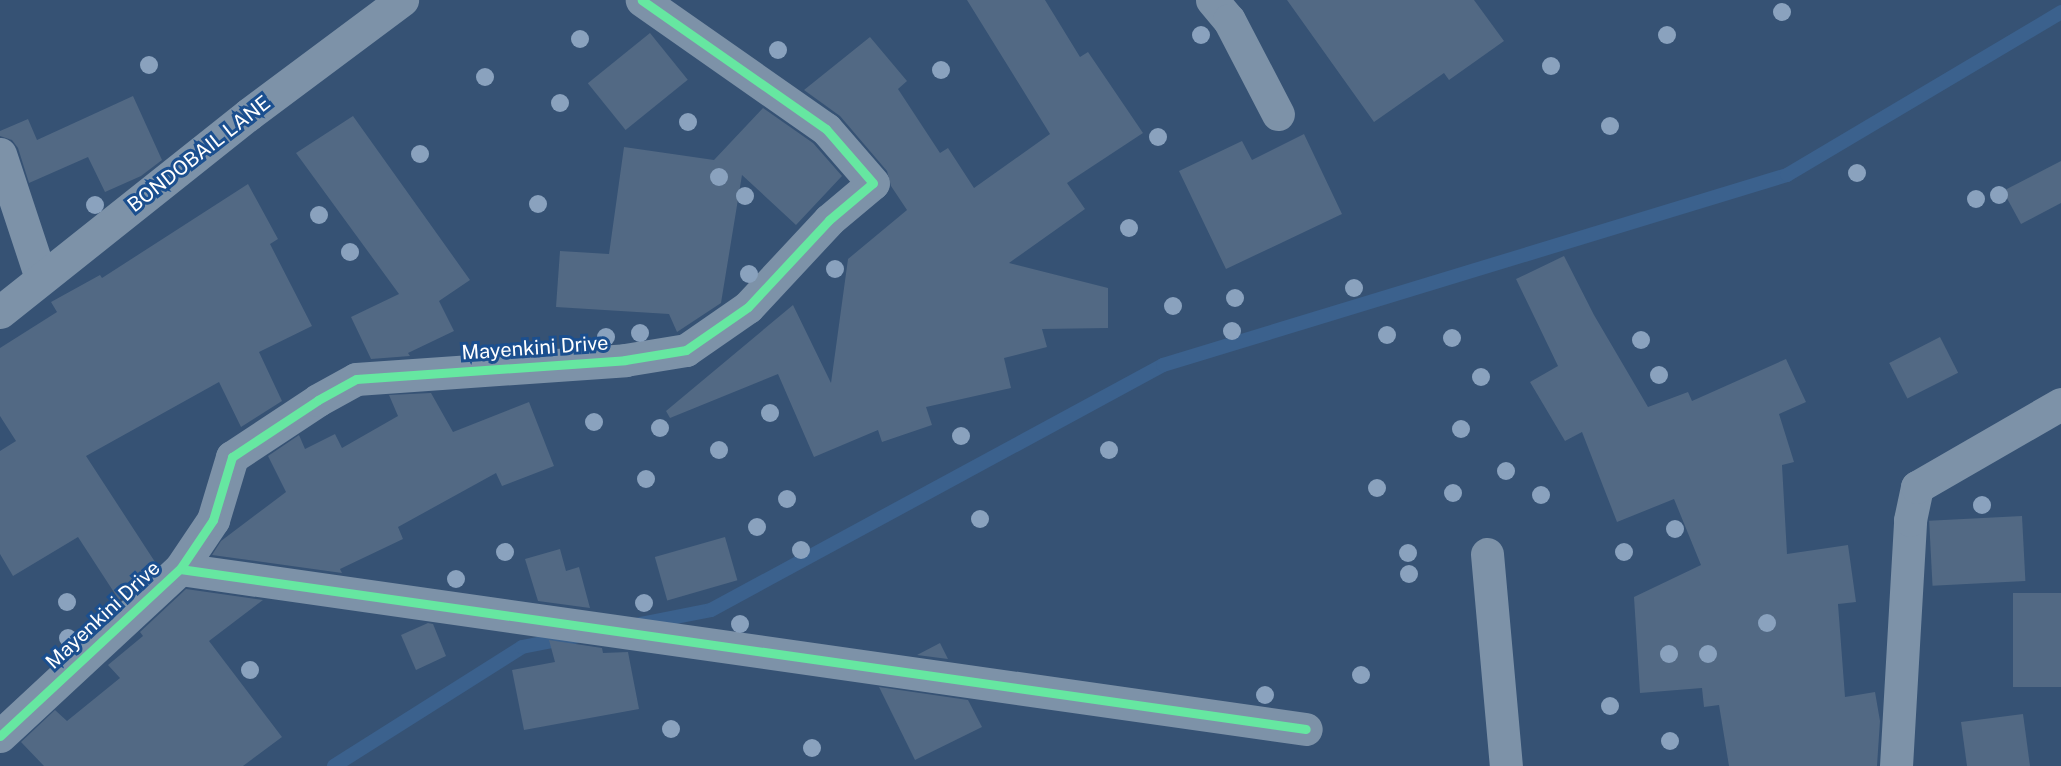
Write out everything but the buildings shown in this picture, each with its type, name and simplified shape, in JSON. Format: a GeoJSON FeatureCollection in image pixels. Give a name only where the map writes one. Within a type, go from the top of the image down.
{"type":"FeatureCollection","features":[{"type":"Feature","properties":{"kind":"street","name":"BONDOBAIL LANE"},"geometry":{"type":"LineString","coordinates":[[0,312],[402,0]]}},
{"type":"Feature","properties":{"kind":"street","name":"Mayenkini Drive"},"geometry":{"type":"LineString","coordinates":[[0,736],[180,569],[213,520],[232,457],[337,389],[356,379],[625,360],[686,350],[748,307],[829,220],[873,183],[826,129],[642,0]]}},
{"type":"Feature","properties":{"kind":"street"},"geometry":{"type":"LineString","coordinates":[[1212,0],[1229,20],[1278,114]]}},
{"type":"Feature","properties":{"kind":"street"},"geometry":{"type":"LineString","coordinates":[[0,154],[41,278]]}},
{"type":"Feature","properties":{"kind":"street"},"geometry":{"type":"LineString","coordinates":[[1896,766],[1910,520],[1917,487],[2061,404]]}},
{"type":"Feature","properties":{"kind":"street"},"geometry":{"type":"LineString","coordinates":[[1487,554],[1506,766]]}},
{"type":"Feature","properties":{"kind":"street"},"geometry":{"type":"LineString","coordinates":[[180,569],[1306,729]]}},
{"type":"Feature","properties":{"kind":"waterway"},"geometry":{"type":"LineString","coordinates":[[640,624],[711,610],[1163,365],[1787,175],[2061,12]]}},
{"type":"Feature","properties":{"kind":"waterway"},"geometry":{"type":"LineString","coordinates":[[334,766],[522,647],[577,636]]}},
{"type":"Feature","properties":{"kind":"cycle path"},"geometry":{"type":"LineString","coordinates":[[0,736],[180,569],[213,520],[232,457],[318,400],[356,379],[625,360],[686,350],[748,307],[829,220],[873,183],[826,129],[642,0]]}},
{"type":"Feature","properties":{"kind":"cycle path"},"geometry":{"type":"LineString","coordinates":[[180,569],[1306,729]]}}]}
